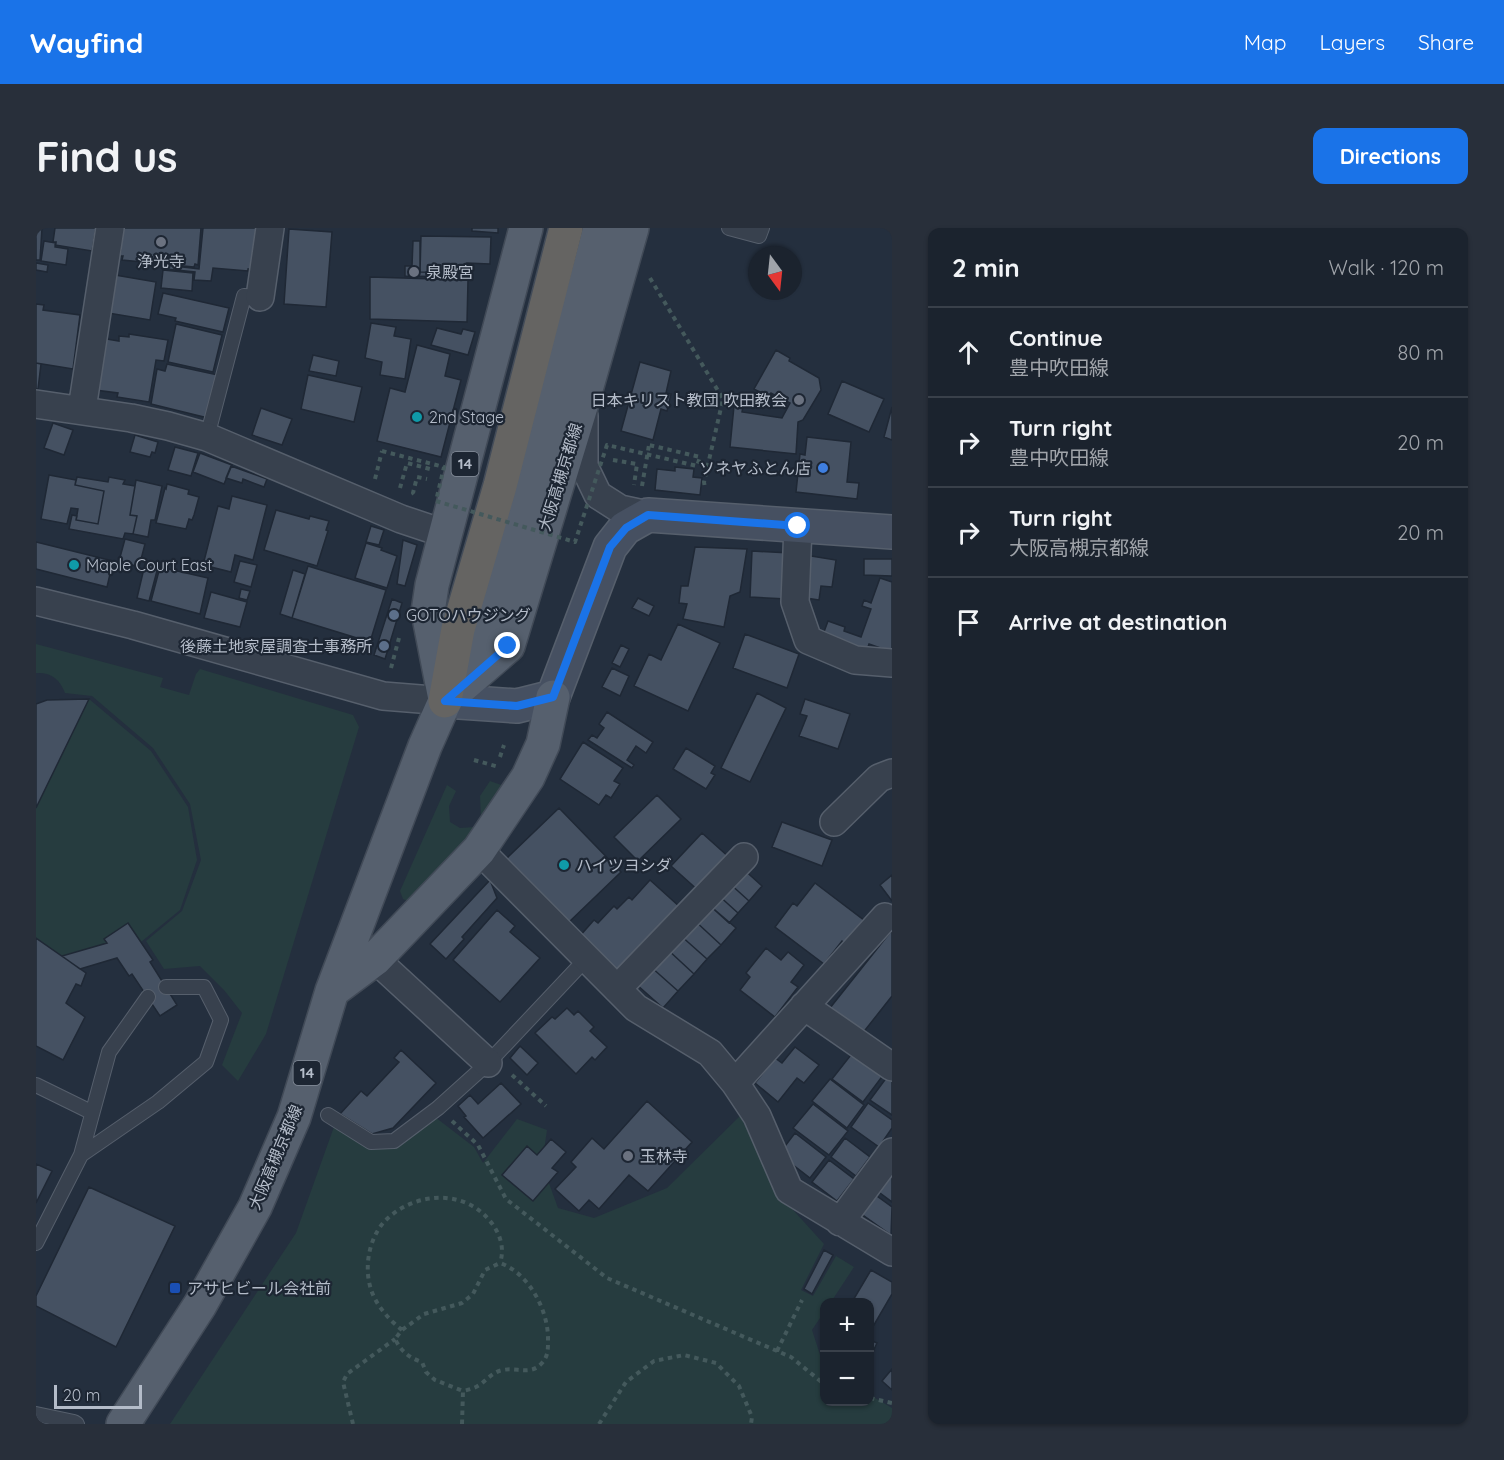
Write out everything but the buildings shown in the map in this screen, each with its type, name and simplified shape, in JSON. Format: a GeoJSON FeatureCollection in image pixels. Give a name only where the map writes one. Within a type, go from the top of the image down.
{"type":"FeatureCollection","features":[{"type":"Feature","properties":{"kind":"highway"},"geometry":{"type":"LineString","coordinates":[[445,701],[458,629],[500,486],[566,228]]}},
{"type":"Feature","properties":{"kind":"main road","name":"14"},"geometry":{"type":"LineString","coordinates":[[445,701],[428,612],[432,585],[526,228]]}},
{"type":"Feature","properties":{"kind":"main road"},"geometry":{"type":"LineString","coordinates":[[553,697],[517,706],[445,701],[480,637],[600,228]]}},
{"type":"Feature","properties":{"kind":"main road","name":"大阪高槻京都線"},"geometry":{"type":"LineString","coordinates":[[123,1424],[200,1305],[255,1207],[294,1117],[332,991],[425,746],[445,701],[508,646],[583,400],[632,228]]}},
{"type":"Feature","properties":{"kind":"main road"},"geometry":{"type":"LineString","coordinates":[[332,991],[375,959],[479,850],[528,777],[543,744],[553,697],[610,547],[626,528],[641,500],[798,526],[892,532]]}},
{"type":"Feature","properties":{"kind":"street"},"geometry":{"type":"LineString","coordinates":[[82,410],[110,228]]}},
{"type":"Feature","properties":{"kind":"street"},"geometry":{"type":"LineString","coordinates":[[260,297],[270,228]]}},
{"type":"Feature","properties":{"kind":"street"},"geometry":{"type":"LineString","coordinates":[[583,400],[584,466],[598,495],[620,509],[641,500]]}},
{"type":"Feature","properties":{"kind":"street"},"geometry":{"type":"LineString","coordinates":[[36,404],[159,424],[207,437],[401,519],[446,534]]}},
{"type":"Feature","properties":{"kind":"street"},"geometry":{"type":"LineString","coordinates":[[798,526],[795,602],[808,640],[855,660],[892,663]]}},
{"type":"Feature","properties":{"kind":"street"},"geometry":{"type":"LineString","coordinates":[[36,601],[133,625],[383,696],[445,701]]}},
{"type":"Feature","properties":{"kind":"street"},"geometry":{"type":"LineString","coordinates":[[834,822],[879,778],[892,773]]}},
{"type":"Feature","properties":{"kind":"street"},"geometry":{"type":"LineString","coordinates":[[479,850],[636,1008],[710,1053],[735,1083],[757,1116],[789,1190],[892,1252]]}},
{"type":"Feature","properties":{"kind":"street"},"geometry":{"type":"LineString","coordinates":[[617,990],[744,857]]}},
{"type":"Feature","properties":{"kind":"street"},"geometry":{"type":"LineString","coordinates":[[735,1083],[885,917]]}},
{"type":"Feature","properties":{"kind":"street"},"geometry":{"type":"LineString","coordinates":[[375,959],[491,1061]]}},
{"type":"Feature","properties":{"kind":"street"},"geometry":{"type":"LineString","coordinates":[[804,1006],[892,1067]]}},
{"type":"Feature","properties":{"kind":"street"},"geometry":{"type":"LineString","coordinates":[[840,1222],[892,1152]]}},
{"type":"Feature","properties":{"kind":"lane"},"geometry":{"type":"LineString","coordinates":[[729,228],[759,236],[762,228]]}},
{"type":"Feature","properties":{"kind":"lane"},"geometry":{"type":"LineString","coordinates":[[207,437],[244,296],[260,297]]}},
{"type":"Feature","properties":{"kind":"lane"},"geometry":{"type":"LineString","coordinates":[[328,1114],[371,1142],[394,1141],[438,1108],[491,1061],[586,959]]}},
{"type":"Feature","properties":{"kind":"lane"},"geometry":{"type":"LineString","coordinates":[[81,1155],[158,1102],[206,1062],[221,1020],[204,987],[166,987]]}},
{"type":"Feature","properties":{"kind":"lane"},"geometry":{"type":"LineString","coordinates":[[36,1243],[81,1155],[109,1052],[148,997]]}},
{"type":"Feature","properties":{"kind":"lane"},"geometry":{"type":"LineString","coordinates":[[36,1085],[91,1112]]}},
{"type":"Feature","properties":{"kind":"lane"},"geometry":{"type":"LineString","coordinates":[[36,1413],[77,1424]]}},
{"type":"Feature","properties":{"kind":"path"},"geometry":{"type":"LineString","coordinates":[[644,270],[723,399],[704,482],[706,491]]}},
{"type":"Feature","properties":{"kind":"path"},"geometry":{"type":"LineString","coordinates":[[373,486],[382,451],[444,467],[436,501],[575,542],[608,445],[641,453],[652,455],[686,463],[697,466],[700,457],[649,445],[647,455],[641,500]]}},
{"type":"Feature","properties":{"kind":"path"},"geometry":{"type":"LineString","coordinates":[[608,460],[637,464],[641,500]]}},
{"type":"Feature","properties":{"kind":"path"},"geometry":{"type":"LineString","coordinates":[[399,492],[407,463],[448,474]]}},
{"type":"Feature","properties":{"kind":"path"},"geometry":{"type":"LineString","coordinates":[[383,670],[391,669],[400,635]]}},
{"type":"Feature","properties":{"kind":"path"},"geometry":{"type":"LineString","coordinates":[[474,760],[505,768]]}},
{"type":"Feature","properties":{"kind":"path"},"geometry":{"type":"LineString","coordinates":[[491,1061],[546,1106]]}},
{"type":"Feature","properties":{"kind":"path"},"geometry":{"type":"LineString","coordinates":[[438,1108],[478,1145],[506,1199],[607,1278],[791,1357],[820,1380]]}},
{"type":"Feature","properties":{"kind":"path"},"geometry":{"type":"LineString","coordinates":[[402,1330],[377,1302],[370,1287],[368,1270],[369,1253],[374,1237],[386,1219],[402,1208],[420,1200],[439,1197],[457,1199],[474,1206],[497,1230],[502,1245],[500,1263]]}},
{"type":"Feature","properties":{"kind":"path"},"geometry":{"type":"LineString","coordinates":[[353,1424],[343,1382],[348,1374],[424,1314],[462,1303],[473,1294],[485,1270],[500,1263],[522,1276],[540,1303],[548,1329],[548,1356],[535,1369],[524,1371],[504,1369],[492,1373],[476,1388],[463,1391],[435,1380],[426,1372],[422,1362],[413,1359],[400,1349],[395,1339]]}},
{"type":"Feature","properties":{"kind":"path"},"geometry":{"type":"LineString","coordinates":[[777,1351],[802,1300]]}},
{"type":"Feature","properties":{"kind":"path"},"geometry":{"type":"LineString","coordinates":[[599,1424],[626,1382],[654,1361],[684,1355],[716,1363],[738,1386],[752,1417],[751,1424]]}},
{"type":"Feature","properties":{"kind":"path"},"geometry":{"type":"LineString","coordinates":[[462,1424],[463,1391]]}},
{"type":"Feature","properties":{"kind":"path"},"geometry":{"type":"LineString","coordinates":[[874,1399],[892,1403]]}},
{"type":"Feature","properties":{"kind":"green space"},"geometry":{"type":"Polygon","coordinates":[[[36,644],[163,678],[160,687],[189,695],[200,669],[353,715],[359,727],[266,1034],[238,1081],[222,1065],[242,1013],[224,990],[200,966],[164,969],[146,941],[182,911],[201,860],[190,804],[153,748],[92,696],[65,693],[54,677],[36,673],[36,644]]]}},
{"type":"Feature","properties":{"kind":"green space"},"geometry":{"type":"Polygon","coordinates":[[[89,699],[151,751],[188,807],[197,860],[180,910],[141,942],[128,923],[105,939],[107,943],[62,956],[36,938],[36,808],[89,699]]]}},
{"type":"Feature","properties":{"kind":"green space"},"geometry":{"type":"Polygon","coordinates":[[[490,781],[507,787],[495,809],[412,903],[403,899],[400,891],[447,785],[456,791],[449,806],[450,822],[460,828],[474,827],[481,817],[480,796],[490,781]]]}},
{"type":"Feature","properties":{"kind":"green space"},"geometry":{"type":"Polygon","coordinates":[[[740,1116],[784,1200],[824,1244],[801,1290],[813,1296],[836,1256],[854,1267],[834,1298],[820,1298],[820,1318],[812,1330],[820,1355],[820,1406],[874,1406],[874,1397],[892,1408],[892,1424],[170,1424],[296,1233],[335,1124],[372,1147],[435,1117],[474,1147],[483,1163],[517,1119],[547,1130],[542,1164],[558,1208],[594,1218],[667,1188],[740,1116]]]}},
{"type":"Feature","properties":{"kind":"place","name":"浄光寺"},"geometry":{"type":"Point","coordinates":[161,242]}},
{"type":"Feature","properties":{"kind":"place","name":"泉殿宮"},"geometry":{"type":"Point","coordinates":[414,272]}},
{"type":"Feature","properties":{"kind":"place","name":"日本キリスト教団 吹田教会"},"geometry":{"type":"Point","coordinates":[799,400]}},
{"type":"Feature","properties":{"kind":"place","name":"2nd Stage"},"geometry":{"type":"Point","coordinates":[417,417]}},
{"type":"Feature","properties":{"kind":"place","name":"ソネヤふとん店"},"geometry":{"type":"Point","coordinates":[823,468]}},
{"type":"Feature","properties":{"kind":"place","name":"Maple Court East"},"geometry":{"type":"Point","coordinates":[74,565]}},
{"type":"Feature","properties":{"kind":"place","name":"GOTOハウジング"},"geometry":{"type":"Point","coordinates":[394,615]}},
{"type":"Feature","properties":{"kind":"place","name":"後藤土地家屋調査士事務所"},"geometry":{"type":"Point","coordinates":[384,646]}},
{"type":"Feature","properties":{"kind":"place","name":"ハイツヨシダ"},"geometry":{"type":"Point","coordinates":[564,865]}},
{"type":"Feature","properties":{"kind":"place","name":"玉林寺"},"geometry":{"type":"Point","coordinates":[628,1156]}},
{"type":"Feature","properties":{"kind":"place","name":"アサヒビール会社前"},"geometry":{"type":"Point","coordinates":[175,1288]}},
{"type":"Feature","properties":{"kind":"route"},"geometry":{"type":"LineString","coordinates":[[508,646],[445,701],[517,706],[553,697],[610,547],[626,528],[648,515],[798,526]]}}]}
